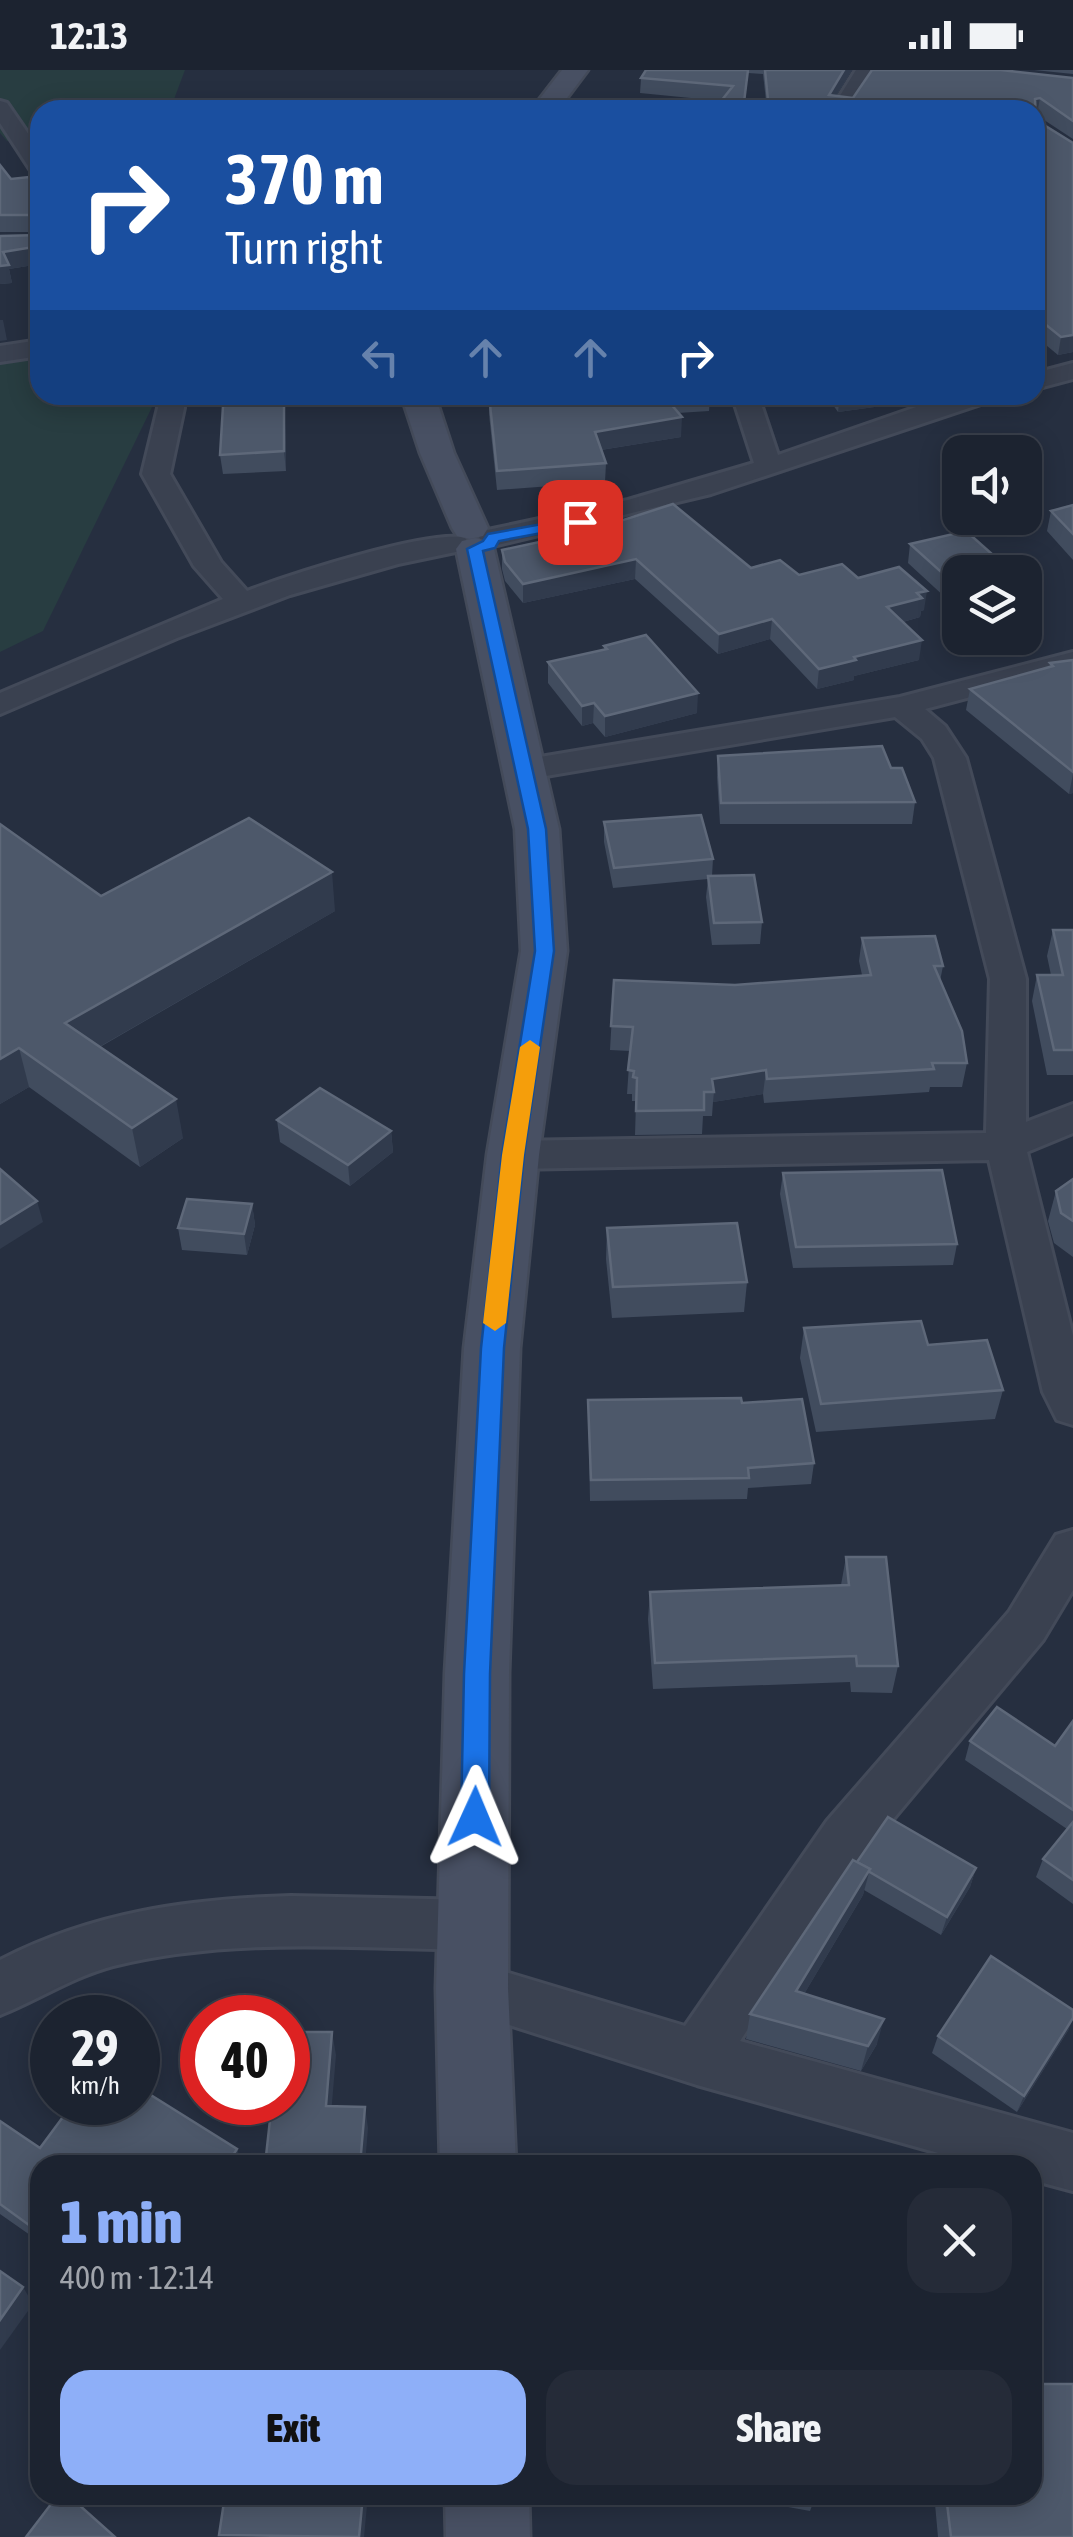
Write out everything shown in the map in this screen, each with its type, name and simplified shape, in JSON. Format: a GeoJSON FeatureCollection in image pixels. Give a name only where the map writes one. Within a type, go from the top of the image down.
{"type":"FeatureCollection","features":[{"type":"Feature","properties":{"kind":"street"},"geometry":{"type":"LineString","coordinates":[[552,100],[575,70]]}},
{"type":"Feature","properties":{"kind":"street"},"geometry":{"type":"LineString","coordinates":[[840,70],[865,72],[847,100]]}},
{"type":"Feature","properties":{"kind":"street"},"geometry":{"type":"LineString","coordinates":[[0,107],[30,152]]}},
{"type":"Feature","properties":{"kind":"street"},"geometry":{"type":"LineString","coordinates":[[0,354],[30,350]]}},
{"type":"Feature","properties":{"kind":"street"},"geometry":{"type":"LineString","coordinates":[[171,405],[156,474],[209,566],[241,602]]}},
{"type":"Feature","properties":{"kind":"street"},"geometry":{"type":"LineString","coordinates":[[421,405],[473,540],[537,829],[544,951],[513,1155],[491,1367],[477,1674],[472,1988],[478,2155]]}},
{"type":"Feature","properties":{"kind":"street"},"geometry":{"type":"LineString","coordinates":[[747,405],[769,467]]}},
{"type":"Feature","properties":{"kind":"street"},"geometry":{"type":"LineString","coordinates":[[0,706],[126,647],[241,602],[328,574],[635,508],[769,467],[944,405]]}},
{"type":"Feature","properties":{"kind":"street"},"geometry":{"type":"LineString","coordinates":[[522,770],[902,706],[1073,660]]}},
{"type":"Feature","properties":{"kind":"street"},"geometry":{"type":"LineString","coordinates":[[902,706],[934,733],[950,758],[1008,979],[1006,1146],[1073,1408]]}},
{"type":"Feature","properties":{"kind":"street"},"geometry":{"type":"LineString","coordinates":[[513,1155],[1006,1146],[1073,1117]]}},
{"type":"Feature","properties":{"kind":"street"},"geometry":{"type":"LineString","coordinates":[[697,2057],[846,1838],[1026,1626],[1073,1549]]}},
{"type":"Feature","properties":{"kind":"street"},"geometry":{"type":"LineString","coordinates":[[0,1989],[96,1944],[213,1923],[473,1924]]}},
{"type":"Feature","properties":{"kind":"street"},"geometry":{"type":"LineString","coordinates":[[472,1988],[697,2057],[1068,2152]]}},
{"type":"Feature","properties":{"kind":"street"},"geometry":{"type":"LineString","coordinates":[[487,2505],[488,2537]]}},
{"type":"Feature","properties":{"kind":"green space"},"geometry":{"type":"Polygon","coordinates":[[[0,70],[185,70],[174,100],[30,100],[30,142],[7,141],[0,133],[0,70]]]}},
{"type":"Feature","properties":{"kind":"green space"},"geometry":{"type":"Polygon","coordinates":[[[30,357],[30,405],[153,405],[43,631],[0,652],[0,362],[30,357]]]}},
{"type":"Feature","properties":{"kind":"building"},"geometry":{"type":"Polygon","coordinates":[[[646,70],[748,70],[744,100],[722,100],[733,86],[641,78],[646,70]]]}},
{"type":"Feature","properties":{"kind":"building"},"geometry":{"type":"Polygon","coordinates":[[[765,70],[844,70],[829,95],[853,98],[872,70],[1001,70],[1073,78],[1073,121],[1040,98],[768,100],[765,70]]]}},
{"type":"Feature","properties":{"kind":"building"},"geometry":{"type":"Polygon","coordinates":[[[1045,126],[1073,143],[1073,335],[1061,337],[1045,324],[1045,126]]]}},
{"type":"Feature","properties":{"kind":"building"},"geometry":{"type":"Polygon","coordinates":[[[0,165],[11,179],[30,178],[30,215],[0,215],[0,165]]]}},
{"type":"Feature","properties":{"kind":"building"},"geometry":{"type":"Polygon","coordinates":[[[30,235],[30,248],[3,252],[9,265],[0,266],[0,236],[30,235]]]}},
{"type":"Feature","properties":{"kind":"building"},"geometry":{"type":"Polygon","coordinates":[[[284,405],[284,451],[220,455],[223,406],[284,405]]]}},
{"type":"Feature","properties":{"kind":"building"},"geometry":{"type":"Polygon","coordinates":[[[490,405],[672,405],[682,417],[595,432],[606,463],[497,471],[490,405]]]}},
{"type":"Feature","properties":{"kind":"building"},"geometry":{"type":"Polygon","coordinates":[[[673,504],[751,568],[780,560],[799,575],[842,564],[858,578],[899,567],[927,591],[917,593],[922,598],[887,607],[922,640],[819,669],[772,619],[719,634],[636,559],[523,584],[505,562],[502,550],[586,532],[673,504]]]}},
{"type":"Feature","properties":{"kind":"building"},"geometry":{"type":"Polygon","coordinates":[[[1073,505],[1073,534],[1051,511],[1073,505]]]}},
{"type":"Feature","properties":{"kind":"building"},"geometry":{"type":"Polygon","coordinates":[[[949,535],[971,535],[993,555],[942,555],[942,573],[910,544],[949,535]]]}},
{"type":"Feature","properties":{"kind":"building"},"geometry":{"type":"Polygon","coordinates":[[[646,635],[698,693],[605,716],[594,703],[582,706],[548,662],[607,649],[604,646],[646,635]]]}},
{"type":"Feature","properties":{"kind":"building"},"geometry":{"type":"Polygon","coordinates":[[[1073,660],[1073,772],[970,689],[1053,666],[1050,663],[1073,660]]]}},
{"type":"Feature","properties":{"kind":"building"},"geometry":{"type":"Polygon","coordinates":[[[882,746],[891,768],[902,768],[915,802],[721,803],[718,756],[882,746]]]}},
{"type":"Feature","properties":{"kind":"building"},"geometry":{"type":"Polygon","coordinates":[[[701,815],[713,859],[614,868],[604,822],[701,815]]]}},
{"type":"Feature","properties":{"kind":"building"},"geometry":{"type":"Polygon","coordinates":[[[249,818],[332,872],[65,1023],[176,1099],[132,1128],[19,1048],[0,1059],[0,824],[101,896],[249,818]]]}},
{"type":"Feature","properties":{"kind":"building"},"geometry":{"type":"Polygon","coordinates":[[[754,875],[762,922],[714,923],[708,876],[754,875]]]}},
{"type":"Feature","properties":{"kind":"building"},"geometry":{"type":"Polygon","coordinates":[[[1053,930],[1073,930],[1073,1050],[1054,1050],[1037,975],[1063,975],[1053,930]]]}},
{"type":"Feature","properties":{"kind":"building"},"geometry":{"type":"Polygon","coordinates":[[[935,936],[943,966],[934,966],[962,1031],[967,1063],[932,1063],[934,1069],[767,1079],[766,1070],[712,1079],[714,1092],[704,1092],[704,1110],[636,1111],[637,1078],[633,1077],[634,1071],[628,1070],[633,1027],[611,1026],[614,980],[735,985],[871,975],[862,938],[935,936]]]}},
{"type":"Feature","properties":{"kind":"building"},"geometry":{"type":"Polygon","coordinates":[[[320,1088],[391,1131],[348,1165],[277,1120],[320,1088]]]}},
{"type":"Feature","properties":{"kind":"building"},"geometry":{"type":"Polygon","coordinates":[[[0,1169],[37,1201],[0,1224],[0,1169]]]}},
{"type":"Feature","properties":{"kind":"building"},"geometry":{"type":"Polygon","coordinates":[[[942,1170],[957,1244],[796,1247],[783,1173],[942,1170]]]}},
{"type":"Feature","properties":{"kind":"building"},"geometry":{"type":"Polygon","coordinates":[[[1073,1179],[1073,1221],[1061,1213],[1056,1191],[1073,1179]]]}},
{"type":"Feature","properties":{"kind":"building"},"geometry":{"type":"Polygon","coordinates":[[[187,1199],[252,1204],[244,1234],[178,1228],[187,1199]]]}},
{"type":"Feature","properties":{"kind":"building"},"geometry":{"type":"Polygon","coordinates":[[[737,1223],[747,1282],[613,1287],[607,1228],[737,1223]]]}},
{"type":"Feature","properties":{"kind":"building"},"geometry":{"type":"Polygon","coordinates":[[[921,1321],[928,1345],[987,1340],[1003,1390],[821,1404],[804,1328],[921,1321]]]}},
{"type":"Feature","properties":{"kind":"building"},"geometry":{"type":"Polygon","coordinates":[[[741,1398],[742,1403],[802,1399],[814,1463],[748,1468],[749,1478],[591,1480],[588,1400],[741,1398]]]}},
{"type":"Feature","properties":{"kind":"building"},"geometry":{"type":"Polygon","coordinates":[[[846,1557],[886,1557],[898,1666],[857,1666],[856,1656],[655,1663],[650,1592],[849,1585],[846,1557]]]}},
{"type":"Feature","properties":{"kind":"building"},"geometry":{"type":"Polygon","coordinates":[[[997,1707],[1055,1746],[1073,1721],[1073,1810],[970,1741],[997,1707]]]}},
{"type":"Feature","properties":{"kind":"building"},"geometry":{"type":"Polygon","coordinates":[[[888,1817],[976,1868],[947,1917],[857,1862],[888,1817]]]}},
{"type":"Feature","properties":{"kind":"building"},"geometry":{"type":"Polygon","coordinates":[[[1073,1822],[1073,1880],[1043,1859],[1073,1822]]]}},
{"type":"Feature","properties":{"kind":"building"},"geometry":{"type":"Polygon","coordinates":[[[853,1860],[870,1869],[796,1991],[884,2019],[868,2046],[750,2014],[853,1860]]]}},
{"type":"Feature","properties":{"kind":"building"},"geometry":{"type":"Polygon","coordinates":[[[991,1956],[1073,2010],[1073,2018],[1024,2096],[938,2036],[991,1956]]]}},
{"type":"Feature","properties":{"kind":"building"},"geometry":{"type":"Polygon","coordinates":[[[310,2032],[332,2032],[326,2106],[365,2107],[361,2155],[266,2155],[269,2125],[310,2125],[310,2032]]]}},
{"type":"Feature","properties":{"kind":"building"},"geometry":{"type":"Polygon","coordinates":[[[160,2101],[180,2113],[180,2125],[199,2125],[237,2149],[233,2155],[30,2155],[30,2226],[0,2204],[0,2121],[40,2148],[57,2125],[160,2125],[160,2101]]]}},
{"type":"Feature","properties":{"kind":"building"},"geometry":{"type":"Polygon","coordinates":[[[0,2271],[23,2287],[0,2320],[0,2271]]]}},
{"type":"Feature","properties":{"kind":"building"},"geometry":{"type":"Polygon","coordinates":[[[1042,2384],[1073,2384],[1073,2537],[951,2537],[947,2505],[1042,2505],[1042,2384]]]}},
{"type":"Feature","properties":{"kind":"building"},"geometry":{"type":"Polygon","coordinates":[[[50,2505],[79,2505],[115,2537],[26,2537],[50,2505]]]}},
{"type":"Feature","properties":{"kind":"building"},"geometry":{"type":"Polygon","coordinates":[[[224,2505],[362,2505],[359,2537],[219,2535],[224,2505]]]}},
{"type":"Feature","properties":{"kind":"slow traffic"},"geometry":{"type":"LineString","coordinates":[[495,1323],[513,1155],[530,1047]]}},
{"type":"Feature","properties":{"kind":"route"},"geometry":{"type":"LineString","coordinates":[[475,1817],[477,1674],[492,1348],[513,1155],[544,951],[537,829],[475,549],[489,544],[493,537],[580,522]]}}]}
